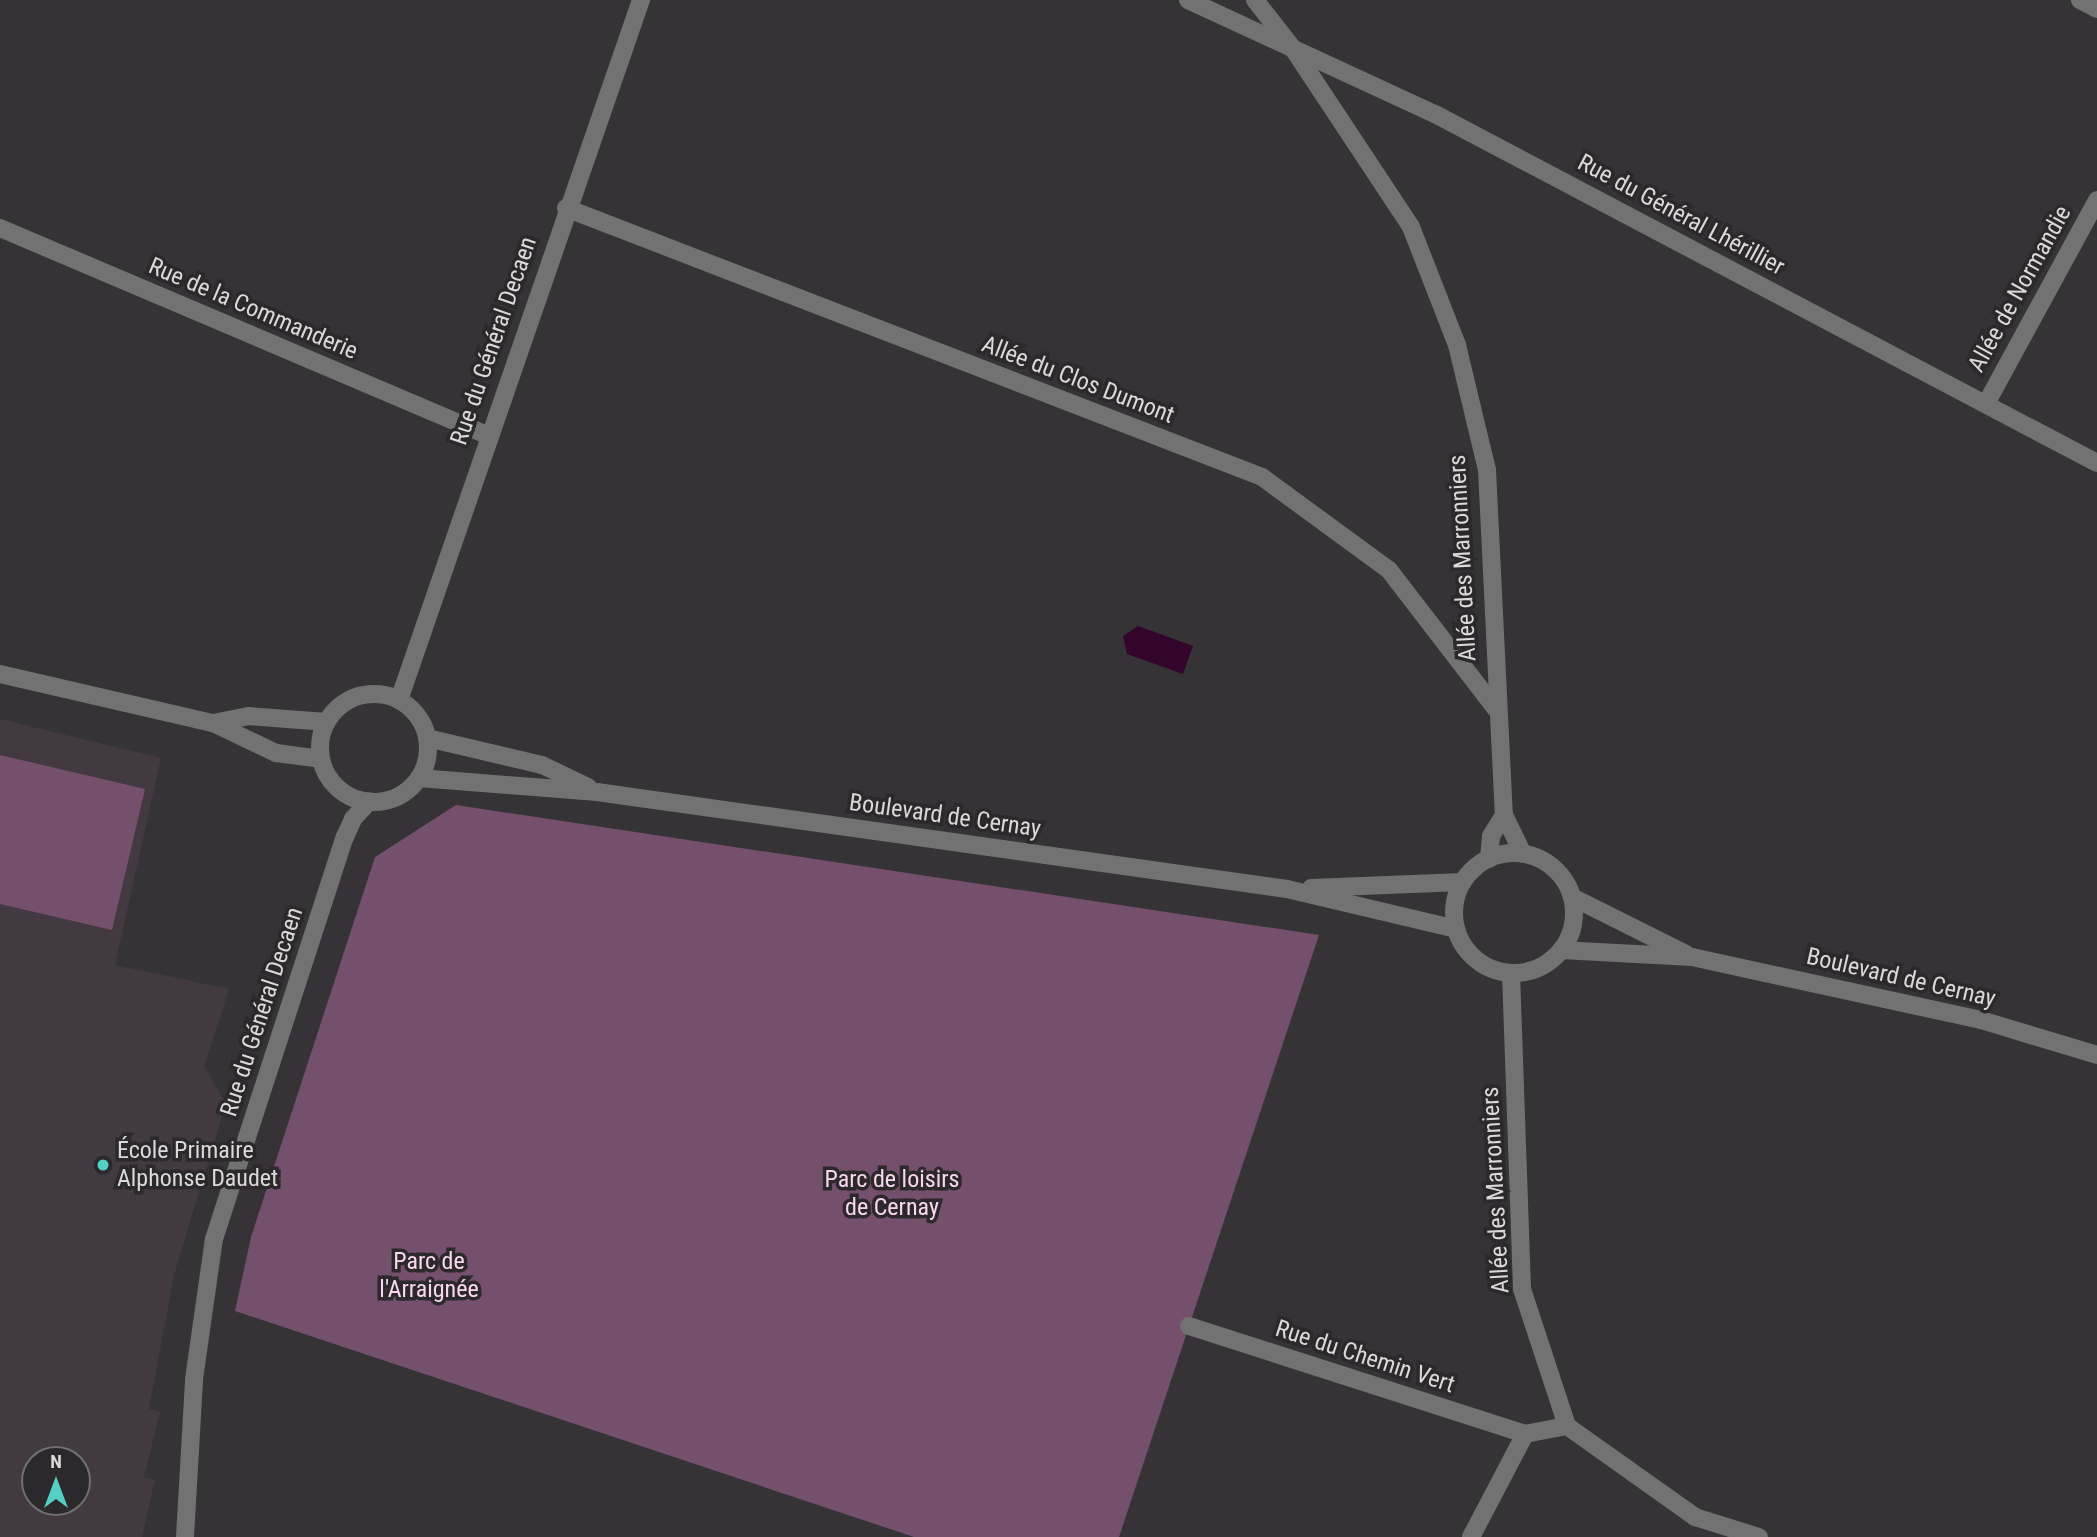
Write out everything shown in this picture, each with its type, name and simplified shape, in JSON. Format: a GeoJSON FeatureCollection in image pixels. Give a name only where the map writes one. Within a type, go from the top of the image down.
{"type":"FeatureCollection","features":[{"type":"Feature","properties":{"kind":"street","name":"Rue du Général Decaen"},"geometry":{"type":"LineString","coordinates":[[399,700],[487,435],[641,0]]}},
{"type":"Feature","properties":{"kind":"street"},"geometry":{"type":"LineString","coordinates":[[1188,0],[1294,50]]}},
{"type":"Feature","properties":{"kind":"street","name":"Rue du Général Lhérillier"},"geometry":{"type":"LineString","coordinates":[[1255,0],[1294,50],[1435,114],[1987,402],[2097,463]]}},
{"type":"Feature","properties":{"kind":"street"},"geometry":{"type":"LineString","coordinates":[[2080,0],[2097,9]]}},
{"type":"Feature","properties":{"kind":"street","name":"Allée des Marronniers"},"geometry":{"type":"LineString","coordinates":[[1294,50],[1411,227],[1457,345],[1487,470],[1496,709],[1504,815],[1523,854]]}},
{"type":"Feature","properties":{"kind":"street","name":"Allée de Normandie"},"geometry":{"type":"LineString","coordinates":[[1987,402],[2097,200]]}},
{"type":"Feature","properties":{"kind":"street","name":"Allée du Clos Dumont"},"geometry":{"type":"LineString","coordinates":[[566,208],[1262,477],[1389,570],[1496,709]]}},
{"type":"Feature","properties":{"kind":"street","name":"Rue de la Commanderie"},"geometry":{"type":"LineString","coordinates":[[0,228],[487,435]]}},
{"type":"Feature","properties":{"kind":"street"},"geometry":{"type":"LineString","coordinates":[[0,674],[213,723],[276,753],[321,759]]}},
{"type":"Feature","properties":{"kind":"street"},"geometry":{"type":"LineString","coordinates":[[361,695],[399,700],[418,716],[427,738],[428,752],[419,778],[397,797],[369,801],[334,784],[321,759],[327,722],[341,706],[361,695]]}},
{"type":"Feature","properties":{"kind":"street"},"geometry":{"type":"LineString","coordinates":[[213,723],[248,716],[327,722]]}},
{"type":"Feature","properties":{"kind":"street","name":"Boulevard de Cernay"},"geometry":{"type":"LineString","coordinates":[[427,738],[542,765],[597,792]]}},
{"type":"Feature","properties":{"kind":"street","name":"Boulevard de Cernay"},"geometry":{"type":"LineString","coordinates":[[419,778],[597,792],[1287,889],[1456,929]]}},
{"type":"Feature","properties":{"kind":"street","name":"Rue du Général Decaen"},"geometry":{"type":"LineString","coordinates":[[185,1537],[194,1379],[214,1239],[345,837],[369,801]]}},
{"type":"Feature","properties":{"kind":"street","name":"Allée des Marronniers"},"geometry":{"type":"LineString","coordinates":[[1489,859],[1491,836],[1504,815]]}},
{"type":"Feature","properties":{"kind":"street"},"geometry":{"type":"LineString","coordinates":[[1523,854],[1554,869],[1572,898],[1573,925],[1561,950],[1539,968],[1511,973],[1476,960],[1456,929],[1456,897],[1463,882],[1489,859],[1523,854]]}},
{"type":"Feature","properties":{"kind":"street","name":"Boulevard de Cernay"},"geometry":{"type":"LineString","coordinates":[[1287,889],[1463,882]]}},
{"type":"Feature","properties":{"kind":"street","name":"Boulevard de Cernay"},"geometry":{"type":"LineString","coordinates":[[1572,898],[1692,957]]}},
{"type":"Feature","properties":{"kind":"street","name":"Boulevard de Cernay"},"geometry":{"type":"LineString","coordinates":[[1561,950],[1692,957],[1981,1020],[2097,1055]]}},
{"type":"Feature","properties":{"kind":"street","name":"Allée des Marronniers"},"geometry":{"type":"LineString","coordinates":[[1511,973],[1522,1289],[1567,1426]]}},
{"type":"Feature","properties":{"kind":"street","name":"Rue du Chemin Vert"},"geometry":{"type":"LineString","coordinates":[[1189,1326],[1525,1434]]}},
{"type":"Feature","properties":{"kind":"street"},"geometry":{"type":"LineString","coordinates":[[1471,1537],[1525,1434],[1567,1426],[1695,1517],[1759,1537]]}},
{"type":"Feature","properties":{"kind":"shaded area"},"geometry":{"type":"Polygon","coordinates":[[[1138,626],[1193,646],[1183,674],[1127,654],[1123,636],[1138,626]]]}},
{"type":"Feature","properties":{"kind":"shaded area","name":"École Primaire Alphonse Daudet"},"geometry":{"type":"Polygon","coordinates":[[[0,719],[161,758],[115,965],[229,989],[204,1067],[226,1103],[174,1275],[149,1409],[160,1412],[144,1477],[155,1480],[142,1537],[0,1537],[0,719]]]}},
{"type":"Feature","properties":{"kind":"green space"},"geometry":{"type":"Polygon","coordinates":[[[0,755],[145,789],[112,930],[0,904],[0,755]]]}},
{"type":"Feature","properties":{"kind":"green space","name":"Parc de loisirs de Cernay"},"geometry":{"type":"Polygon","coordinates":[[[456,805],[1319,935],[1119,1537],[914,1537],[235,1311],[251,1237],[375,857],[456,805]]]}},
{"type":"Feature","properties":{"kind":"place","name":"École Primaire Alphonse Daudet"},"geometry":{"type":"Point","coordinates":[103,1165]}},
{"type":"Feature","properties":{"kind":"park label","name":"Parc de l'Arraignée"},"geometry":{"type":"Point","coordinates":[429,1276]}}]}
